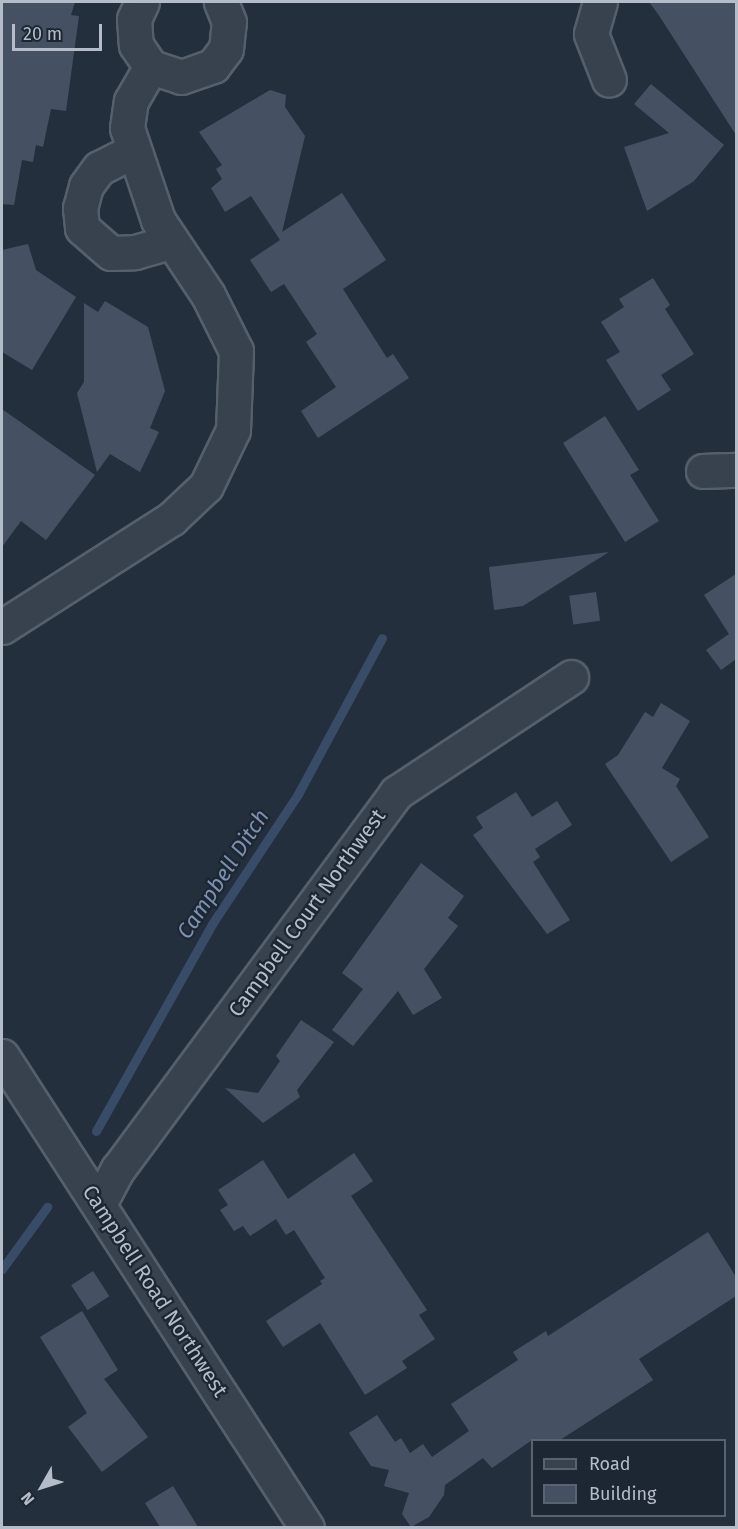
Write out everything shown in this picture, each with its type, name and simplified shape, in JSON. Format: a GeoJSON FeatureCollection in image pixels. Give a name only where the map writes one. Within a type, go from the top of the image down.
{"type":"FeatureCollection","features":[{"type":"Feature","properties":{"kind":"street"},"geometry":{"type":"LineString","coordinates":[[142,2],[134,19],[133,35],[151,67],[181,77],[213,66],[226,49],[230,32],[221,2]]}},
{"type":"Feature","properties":{"kind":"street"},"geometry":{"type":"LineString","coordinates":[[600,2],[591,34],[609,80]]}},
{"type":"Feature","properties":{"kind":"street"},"geometry":{"type":"LineString","coordinates":[[2,627],[171,519],[206,486],[221,460],[233,430],[236,351],[208,295],[158,220],[127,128],[131,101],[151,67]]}},
{"type":"Feature","properties":{"kind":"street"},"geometry":{"type":"LineString","coordinates":[[134,151],[99,168],[86,186],[80,208],[82,228],[111,253],[135,252],[171,242]]}},
{"type":"Feature","properties":{"kind":"street"},"geometry":{"type":"LineString","coordinates":[[703,471],[736,470]]}},
{"type":"Feature","properties":{"kind":"street","name":"Campbell Court Northwest"},"geometry":{"type":"LineString","coordinates":[[99,1204],[118,1169],[396,793],[571,677]]}},
{"type":"Feature","properties":{"kind":"street","name":"Campbell Road Northwest"},"geometry":{"type":"LineString","coordinates":[[2,1056],[307,1527]]}},
{"type":"Feature","properties":{"kind":"building"},"geometry":{"type":"Polygon","coordinates":[[[2,2],[75,2],[71,15],[79,16],[66,111],[51,109],[43,147],[36,145],[33,162],[22,160],[14,205],[2,204],[2,2]]]}},
{"type":"Feature","properties":{"kind":"building"},"geometry":{"type":"Polygon","coordinates":[[[649,2],[736,2],[736,135],[658,14],[649,2]]]}},
{"type":"Feature","properties":{"kind":"building"},"geometry":{"type":"Polygon","coordinates":[[[651,84],[724,145],[694,181],[647,211],[624,147],[669,133],[634,104],[651,84]]]}},
{"type":"Feature","properties":{"kind":"building"},"geometry":{"type":"Polygon","coordinates":[[[270,90],[286,95],[285,107],[305,136],[282,232],[342,193],[386,260],[343,289],[387,358],[393,354],[409,378],[318,438],[301,411],[336,387],[306,342],[317,334],[284,284],[271,292],[250,260],[280,240],[251,196],[225,212],[211,188],[222,179],[216,169],[222,165],[199,132],[270,90]]]}},
{"type":"Feature","properties":{"kind":"building"},"geometry":{"type":"Polygon","coordinates":[[[28,244],[36,270],[76,297],[32,370],[2,352],[2,250],[28,244]]]}},
{"type":"Feature","properties":{"kind":"building"},"geometry":{"type":"Polygon","coordinates":[[[653,278],[670,305],[665,309],[694,354],[661,375],[671,390],[638,411],[606,360],[620,352],[601,322],[624,307],[619,299],[653,278]]]}},
{"type":"Feature","properties":{"kind":"building"},"geometry":{"type":"Polygon","coordinates":[[[105,301],[148,327],[165,391],[150,428],[159,432],[140,472],[110,454],[97,472],[77,393],[84,382],[84,303],[98,312],[105,301]]]}},
{"type":"Feature","properties":{"kind":"building"},"geometry":{"type":"Polygon","coordinates":[[[2,409],[95,475],[46,540],[21,521],[2,547],[2,409]]]}},
{"type":"Feature","properties":{"kind":"building"},"geometry":{"type":"Polygon","coordinates":[[[605,416],[639,470],[630,475],[659,521],[625,542],[563,443],[605,416]]]}},
{"type":"Feature","properties":{"kind":"building"},"geometry":{"type":"Polygon","coordinates":[[[609,552],[523,606],[494,610],[489,567],[609,552]]]}},
{"type":"Feature","properties":{"kind":"building"},"geometry":{"type":"Polygon","coordinates":[[[736,574],[736,659],[721,670],[706,650],[729,634],[704,595],[736,574]]]}},
{"type":"Feature","properties":{"kind":"building"},"geometry":{"type":"Polygon","coordinates":[[[596,592],[600,621],[573,624],[569,596],[596,592]]]}},
{"type":"Feature","properties":{"kind":"building"},"geometry":{"type":"Polygon","coordinates":[[[661,703],[690,721],[662,768],[680,779],[676,786],[709,837],[671,862],[605,764],[618,755],[645,712],[653,717],[661,703]]]}},
{"type":"Feature","properties":{"kind":"building"},"geometry":{"type":"Polygon","coordinates":[[[516,792],[532,817],[557,801],[572,825],[535,849],[540,857],[533,862],[570,920],[547,934],[473,835],[483,828],[476,817],[516,792]]]}},
{"type":"Feature","properties":{"kind":"building"},"geometry":{"type":"Polygon","coordinates":[[[421,863],[464,896],[448,918],[458,926],[424,969],[442,998],[413,1015],[398,991],[353,1046],[332,1030],[363,989],[342,973],[421,863]]]}},
{"type":"Feature","properties":{"kind":"building"},"geometry":{"type":"Polygon","coordinates":[[[301,1020],[334,1042],[297,1090],[300,1097],[263,1123],[225,1088],[258,1093],[280,1061],[276,1056],[301,1020]]]}},
{"type":"Feature","properties":{"kind":"building"},"geometry":{"type":"Polygon","coordinates":[[[354,1153],[373,1181],[351,1196],[427,1310],[419,1315],[435,1339],[402,1361],[407,1368],[365,1395],[320,1323],[283,1347],[266,1321],[322,1284],[320,1281],[325,1278],[294,1230],[286,1235],[276,1219],[250,1236],[243,1226],[234,1231],[220,1210],[228,1205],[218,1190],[263,1160],[288,1199],[354,1153]]]}},
{"type":"Feature","properties":{"kind":"building"},"geometry":{"type":"Polygon","coordinates":[[[708,1232],[736,1277],[736,1296],[639,1359],[653,1380],[562,1439],[531,1439],[492,1468],[483,1458],[445,1485],[444,1495],[429,1517],[411,1527],[402,1514],[409,1493],[384,1486],[389,1470],[371,1466],[349,1433],[377,1415],[395,1442],[401,1438],[410,1453],[423,1444],[432,1457],[469,1431],[451,1404],[518,1360],[513,1352],[546,1331],[548,1336],[708,1232]]]}},
{"type":"Feature","properties":{"kind":"building"},"geometry":{"type":"Polygon","coordinates":[[[93,1271],[109,1296],[88,1310],[71,1285],[93,1271]]]}},
{"type":"Feature","properties":{"kind":"building"},"geometry":{"type":"Polygon","coordinates":[[[82,1311],[118,1370],[104,1379],[148,1437],[102,1472],[68,1427],[87,1413],[40,1337],[82,1311]]]}},
{"type":"Feature","properties":{"kind":"building"},"geometry":{"type":"Polygon","coordinates":[[[173,1486],[198,1527],[160,1527],[145,1503],[173,1486]]]}},
{"type":"Feature","properties":{"kind":"waterway","name":"Campbell Ditch"},"geometry":{"type":"LineString","coordinates":[[96,1131],[212,924],[298,794],[382,638]]}},
{"type":"Feature","properties":{"kind":"waterway","name":"Campbell Ditch"},"geometry":{"type":"LineString","coordinates":[[2,1269],[47,1207]]}}]}
